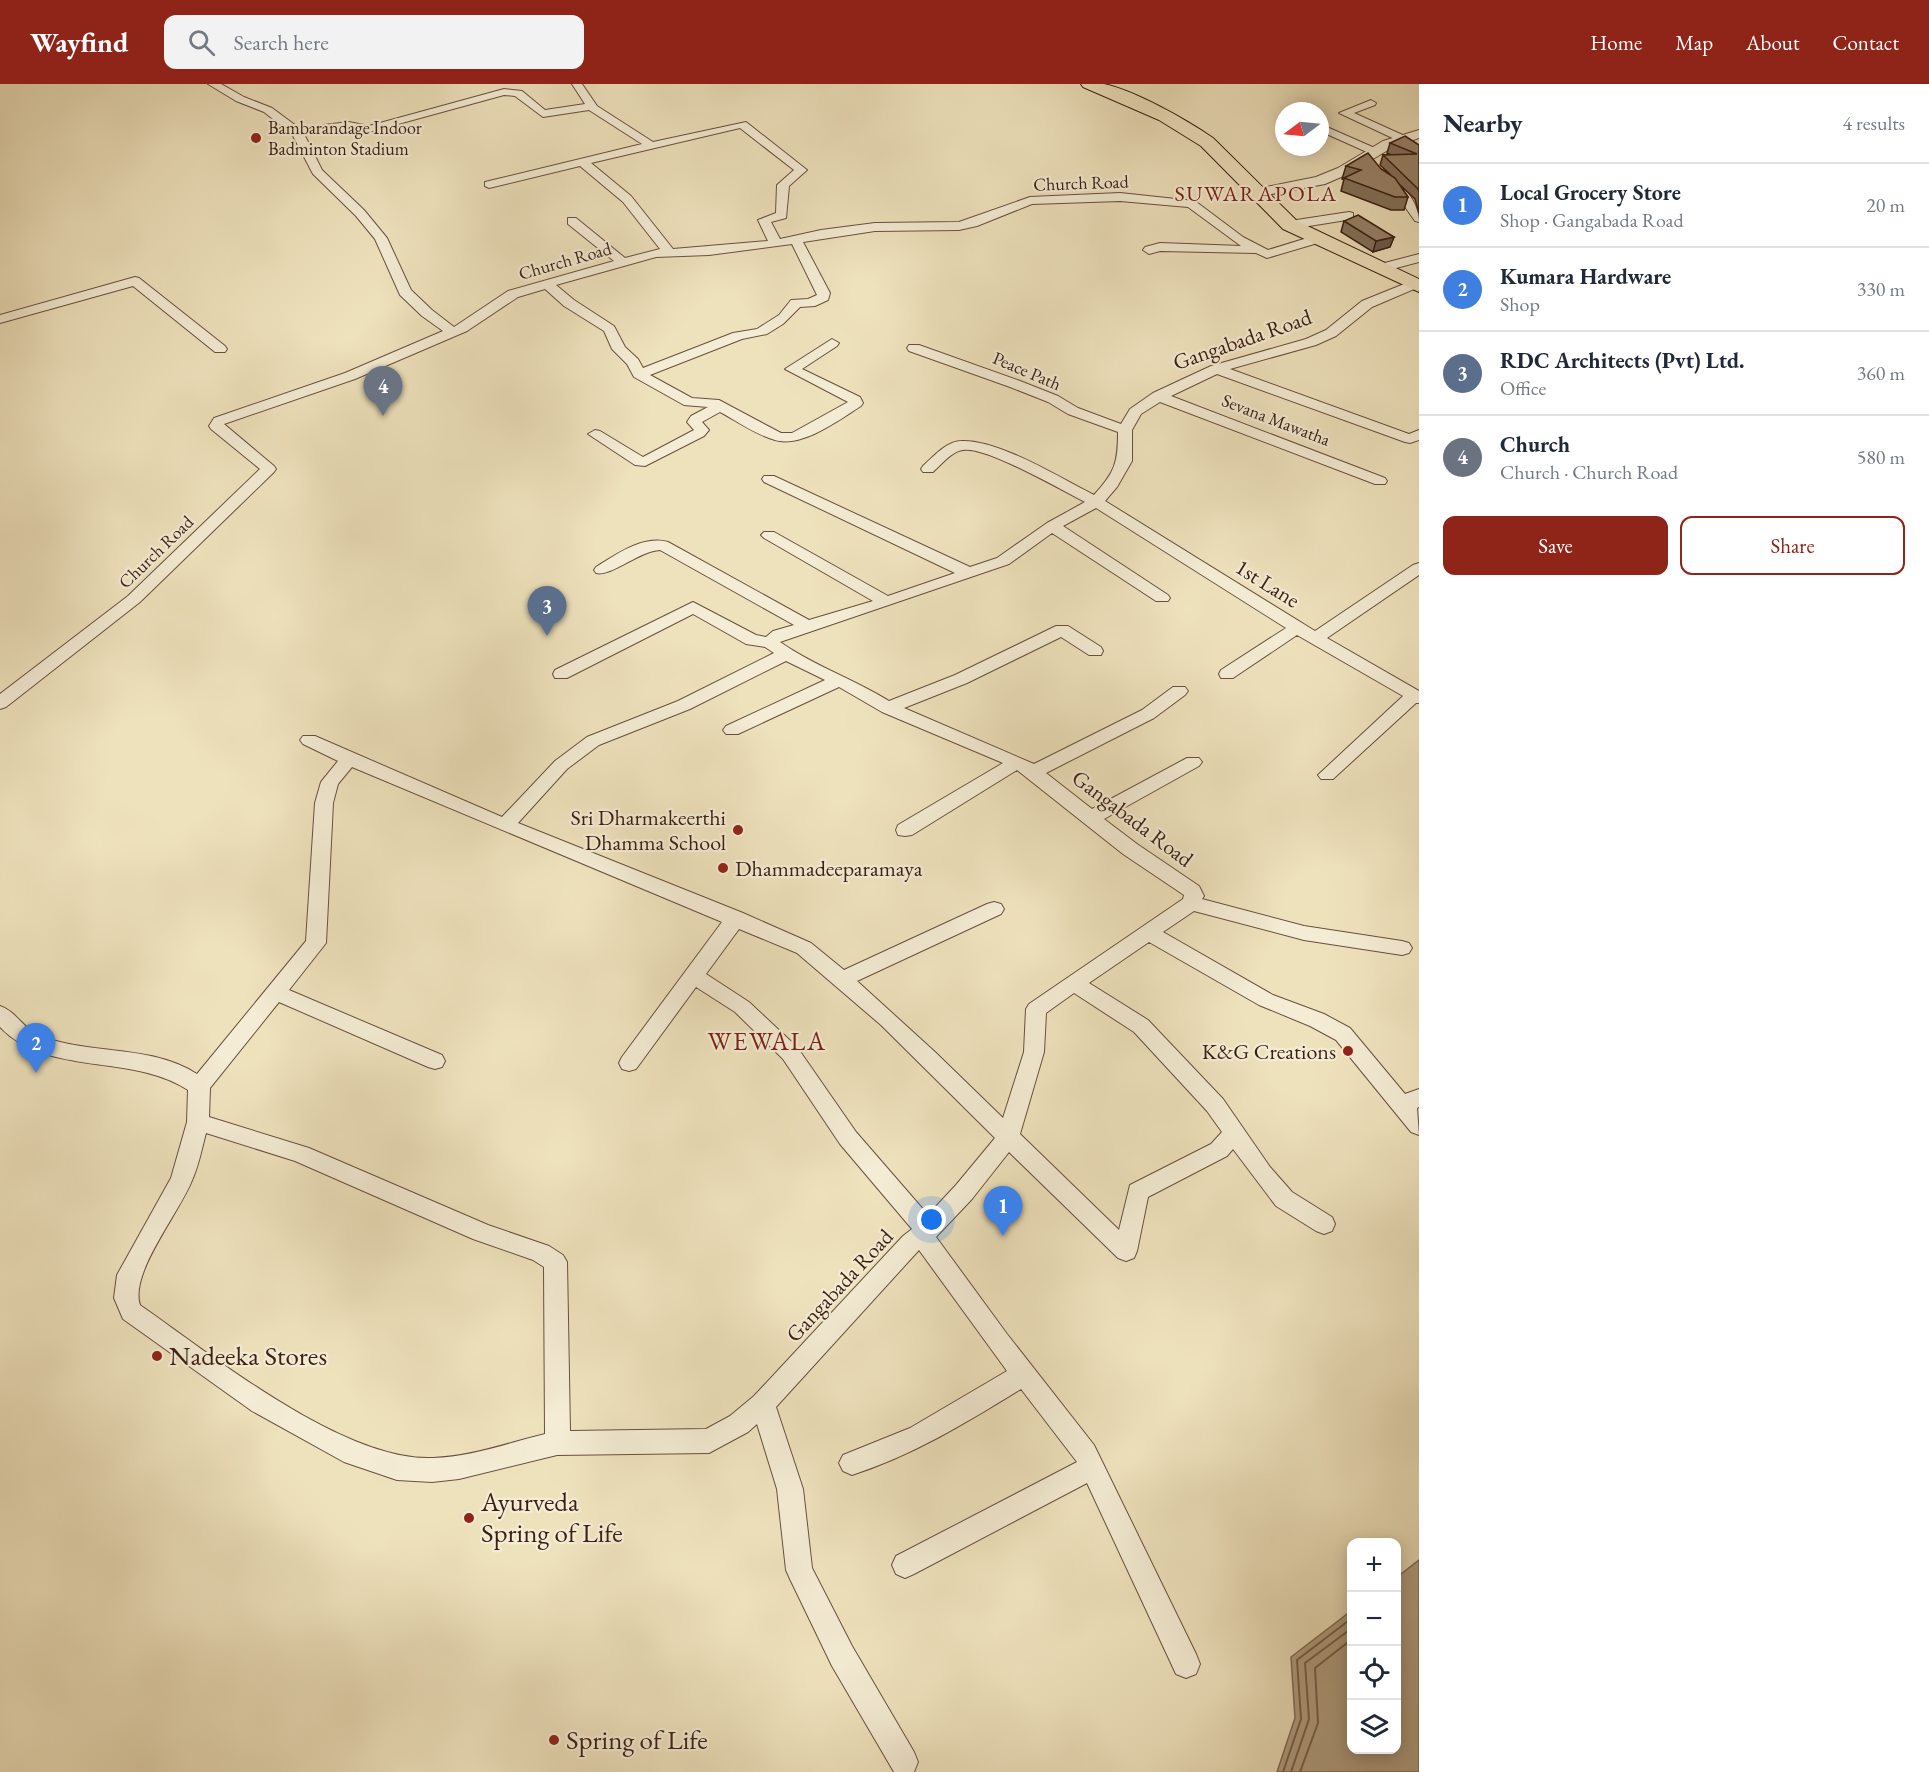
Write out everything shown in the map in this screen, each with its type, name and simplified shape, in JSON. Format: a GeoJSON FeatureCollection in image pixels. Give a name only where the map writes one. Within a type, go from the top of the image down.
{"type":"FeatureCollection","features":[{"type":"Feature","properties":{"kind":"main road"},"geometry":{"type":"LineString","coordinates":[[1089,84],[1154,110],[1194,132],[1207,142],[1290,225],[1416,285]]}},
{"type":"Feature","properties":{"kind":"street"},"geometry":{"type":"LineString","coordinates":[[213,84],[244,96],[268,110],[297,132],[317,172],[360,213],[381,238],[405,292],[453,332]]}},
{"type":"Feature","properties":{"kind":"street"},"geometry":{"type":"LineString","coordinates":[[577,84],[592,106],[652,146]]}},
{"type":"Feature","properties":{"kind":"street"},"geometry":{"type":"LineString","coordinates":[[297,132],[349,125],[369,129],[504,92],[518,93],[543,114],[592,106]]}},
{"type":"Feature","properties":{"kind":"street"},"geometry":{"type":"LineString","coordinates":[[1371,103],[1344,113],[1404,141]]}},
{"type":"Feature","properties":{"kind":"street"},"geometry":{"type":"LineString","coordinates":[[489,184],[742,124],[801,170],[783,185],[782,215],[764,220],[776,244]]}},
{"type":"Feature","properties":{"kind":"street"},"geometry":{"type":"LineString","coordinates":[[1329,132],[1369,154],[1380,175],[1397,188],[1419,218]]}},
{"type":"Feature","properties":{"kind":"street"},"geometry":{"type":"LineString","coordinates":[[1256,193],[1320,181],[1342,171],[1369,154],[1419,134]]}},
{"type":"Feature","properties":{"kind":"street"},"geometry":{"type":"LineString","coordinates":[[582,162],[627,199],[669,252]]}},
{"type":"Feature","properties":{"kind":"street","name":"Church Road"},"geometry":{"type":"LineString","coordinates":[[0,703],[134,599],[269,469],[216,426],[219,421],[350,376],[453,332],[476,320],[513,294],[655,253],[709,251],[776,244],[821,234],[875,227],[959,226],[1030,201],[1120,197],[1191,204],[1224,230],[1255,250]]}},
{"type":"Feature","properties":{"kind":"street"},"geometry":{"type":"LineString","coordinates":[[1290,225],[1348,216]]}},
{"type":"Feature","properties":{"kind":"street"},"geometry":{"type":"LineString","coordinates":[[572,220],[624,263]]}},
{"type":"Feature","properties":{"kind":"street"},"geometry":{"type":"LineString","coordinates":[[639,374],[697,355],[742,335],[757,334],[780,321],[791,312],[796,303],[810,303],[823,297],[824,293],[796,239]]}},
{"type":"Feature","properties":{"kind":"street"},"geometry":{"type":"LineString","coordinates":[[1149,250],[1160,248],[1255,250],[1267,254],[1317,239]]}},
{"type":"Feature","properties":{"kind":"street"},"geometry":{"type":"LineString","coordinates":[[1381,268],[1419,258]]}},
{"type":"Feature","properties":{"kind":"street"},"geometry":{"type":"LineString","coordinates":[[0,319],[135,281],[220,349]]}},
{"type":"Feature","properties":{"kind":"street"},"geometry":{"type":"LineString","coordinates":[[547,284],[569,303],[609,329],[619,349],[633,362],[639,374],[689,402],[711,402],[786,439],[829,420],[856,403],[855,400],[792,369],[832,343]]}},
{"type":"Feature","properties":{"kind":"street","name":"Gangabada Road"},"geometry":{"type":"LineString","coordinates":[[1125,430],[1135,412],[1158,396],[1216,369],[1311,342],[1331,333],[1367,304],[1416,285]]}},
{"type":"Feature","properties":{"kind":"street","name":"Peace Path"},"geometry":{"type":"LineString","coordinates":[[914,348],[1015,384],[1053,399],[1073,411],[1125,430]]}},
{"type":"Feature","properties":{"kind":"street"},"geometry":{"type":"LineString","coordinates":[[1216,369],[1410,439],[1419,434]]}},
{"type":"Feature","properties":{"kind":"street","name":"Sevana Mawatha"},"geometry":{"type":"LineString","coordinates":[[1158,396],[1380,481]]}},
{"type":"Feature","properties":{"kind":"street"},"geometry":{"type":"LineString","coordinates":[[595,434],[640,462],[645,462],[699,433],[702,430],[694,422],[696,419],[720,406]]}},
{"type":"Feature","properties":{"kind":"street"},"geometry":{"type":"LineString","coordinates":[[769,642],[778,635],[887,602],[1003,561],[1052,526],[1096,502],[1110,487],[1125,461],[1125,430]]}},
{"type":"Feature","properties":{"kind":"street","name":"1st Lane"},"geometry":{"type":"LineString","coordinates":[[928,469],[946,453],[961,445],[989,449],[1096,502],[1297,628],[1416,696]]}},
{"type":"Feature","properties":{"kind":"street"},"geometry":{"type":"LineString","coordinates":[[769,479],[969,573]]}},
{"type":"Feature","properties":{"kind":"street"},"geometry":{"type":"LineString","coordinates":[[1052,526],[1162,598]]}},
{"type":"Feature","properties":{"kind":"street"},"geometry":{"type":"LineString","coordinates":[[769,535],[887,602]]}},
{"type":"Feature","properties":{"kind":"street"},"geometry":{"type":"LineString","coordinates":[[602,570],[636,550],[651,545],[663,545],[809,627]]}},
{"type":"Feature","properties":{"kind":"street"},"geometry":{"type":"LineString","coordinates":[[1316,638],[1419,568]]}},
{"type":"Feature","properties":{"kind":"street","name":"Gangabada Road"},"geometry":{"type":"LineString","coordinates":[[198,1122],[182,1179],[129,1275],[126,1298],[131,1312],[261,1403],[353,1454],[397,1468],[432,1470],[459,1467],[519,1450],[557,1443],[709,1441],[739,1424],[763,1404],[911,1243],[924,1233],[964,1192],[1008,1137],[1034,1052],[1036,1009],[1191,903],[1194,896],[1192,891],[1130,849],[1025,767],[888,708],[839,680],[786,654],[769,642],[752,640],[693,607],[561,674]]}},
{"type":"Feature","properties":{"kind":"street"},"geometry":{"type":"LineString","coordinates":[[1227,674],[1297,628]]}},
{"type":"Feature","properties":{"kind":"street"},"geometry":{"type":"LineString","coordinates":[[888,708],[961,679],[1062,630],[1095,651]]}},
{"type":"Feature","properties":{"kind":"street"},"geometry":{"type":"LineString","coordinates":[[505,825],[561,765],[592,741],[684,705],[786,654]]}},
{"type":"Feature","properties":{"kind":"street"},"geometry":{"type":"LineString","coordinates":[[732,729],[839,680]]}},
{"type":"Feature","properties":{"kind":"street"},"geometry":{"type":"LineString","coordinates":[[905,830],[1025,767],[1148,714],[1179,691]]}},
{"type":"Feature","properties":{"kind":"street"},"geometry":{"type":"LineString","coordinates":[[1327,775],[1416,696]]}},
{"type":"Feature","properties":{"kind":"street"},"geometry":{"type":"LineString","coordinates":[[309,740],[349,760],[804,948],[842,979],[1008,1137],[1070,1200],[1126,1251],[1138,1191],[1219,1150],[1235,1133]]}},
{"type":"Feature","properties":{"kind":"street"},"geometry":{"type":"LineString","coordinates":[[349,760],[330,782],[324,803],[316,943],[199,1086],[198,1122],[301,1154],[481,1232],[541,1253],[555,1262],[557,1443]]}},
{"type":"Feature","properties":{"kind":"street"},"geometry":{"type":"LineString","coordinates":[[1091,818],[1193,762]]}},
{"type":"Feature","properties":{"kind":"street"},"geometry":{"type":"LineString","coordinates":[[1191,903],[1304,933],[1402,948]]}},
{"type":"Feature","properties":{"kind":"street"},"geometry":{"type":"LineString","coordinates":[[842,979],[994,909]]}},
{"type":"Feature","properties":{"kind":"street"},"geometry":{"type":"LineString","coordinates":[[629,1063],[736,918]]}},
{"type":"Feature","properties":{"kind":"street"},"geometry":{"type":"LineString","coordinates":[[1148,932],[1266,1000],[1317,1020],[1343,1034],[1411,1101],[1419,1126]]}},
{"type":"Feature","properties":{"kind":"street"},"geometry":{"type":"LineString","coordinates":[[694,976],[742,1007],[790,1053],[848,1138],[880,1173],[1023,1374],[1085,1453],[1186,1664]]}},
{"type":"Feature","properties":{"kind":"street"},"geometry":{"type":"LineString","coordinates":[[1074,983],[1141,1026],[1215,1105],[1262,1173],[1284,1199],[1324,1224]]}},
{"type":"Feature","properties":{"kind":"street"},"geometry":{"type":"LineString","coordinates":[[275,992],[435,1061]]}},
{"type":"Feature","properties":{"kind":"street"},"geometry":{"type":"LineString","coordinates":[[0,1014],[13,1028],[35,1042],[160,1068],[186,1075],[199,1086]]}},
{"type":"Feature","properties":{"kind":"street"},"geometry":{"type":"LineString","coordinates":[[852,1463],[874,1457],[922,1433],[1023,1374]]}},
{"type":"Feature","properties":{"kind":"street"},"geometry":{"type":"LineString","coordinates":[[763,1404],[790,1489],[799,1570],[842,1656],[904,1762]]}},
{"type":"Feature","properties":{"kind":"street"},"geometry":{"type":"LineString","coordinates":[[905,1565],[1093,1467]]}},
{"type":"Feature","properties":{"kind":"water"},"geometry":{"type":"Polygon","coordinates":[[[1419,1560],[1419,1772],[1277,1772],[1295,1718],[1291,1657],[1347,1614],[1347,1754],[1401,1754],[1401,1574],[1419,1560]]]}},
{"type":"Feature","properties":{"kind":"building"},"geometry":{"type":"Polygon","coordinates":[[[1405,136],[1419,145],[1419,192],[1383,155],[1417,154],[1390,143],[1405,136]]]}},
{"type":"Feature","properties":{"kind":"building"},"geometry":{"type":"Polygon","coordinates":[[[1368,153],[1381,169],[1395,178],[1408,197],[1395,197],[1344,178],[1361,170],[1346,166],[1368,153]]]}},
{"type":"Feature","properties":{"kind":"building"},"geometry":{"type":"Polygon","coordinates":[[[1358,215],[1394,237],[1376,241],[1344,221],[1358,215]]]}},
{"type":"Feature","properties":{"kind":"place","name":"Bambarandage Indoor Badminton Stadium"},"geometry":{"type":"Point","coordinates":[256,138]}},
{"type":"Feature","properties":{"kind":"place","name":"Church"},"geometry":{"type":"Point","coordinates":[383,416]}},
{"type":"Feature","properties":{"kind":"place","name":"RDC Architects (Pvt) Ltd."},"geometry":{"type":"Point","coordinates":[547,636]}},
{"type":"Feature","properties":{"kind":"place","name":"Sri Dharmakeerthi Dhamma School"},"geometry":{"type":"Point","coordinates":[738,830]}},
{"type":"Feature","properties":{"kind":"place","name":"Dhammadeeparamaya"},"geometry":{"type":"Point","coordinates":[723,868]}},
{"type":"Feature","properties":{"kind":"place","name":"K&G Creations"},"geometry":{"type":"Point","coordinates":[1348,1051]}},
{"type":"Feature","properties":{"kind":"place","name":"Kumara Hardware"},"geometry":{"type":"Point","coordinates":[36,1073]}},
{"type":"Feature","properties":{"kind":"place","name":"Local Grocery Store"},"geometry":{"type":"Point","coordinates":[1003,1236]}},
{"type":"Feature","properties":{"kind":"place","name":"Nadeeka Stores"},"geometry":{"type":"Point","coordinates":[157,1356]}},
{"type":"Feature","properties":{"kind":"place","name":"Ayurveda Spring of Life"},"geometry":{"type":"Point","coordinates":[469,1518]}},
{"type":"Feature","properties":{"kind":"place","name":"Spring of Life"},"geometry":{"type":"Point","coordinates":[554,1740]}},
{"type":"Feature","properties":{"kind":"district","name":"SUWARAPOLA"},"geometry":{"type":"Point","coordinates":[1256,193]}},
{"type":"Feature","properties":{"kind":"district","name":"WEWALA"},"geometry":{"type":"Point","coordinates":[767,1041]}}]}
